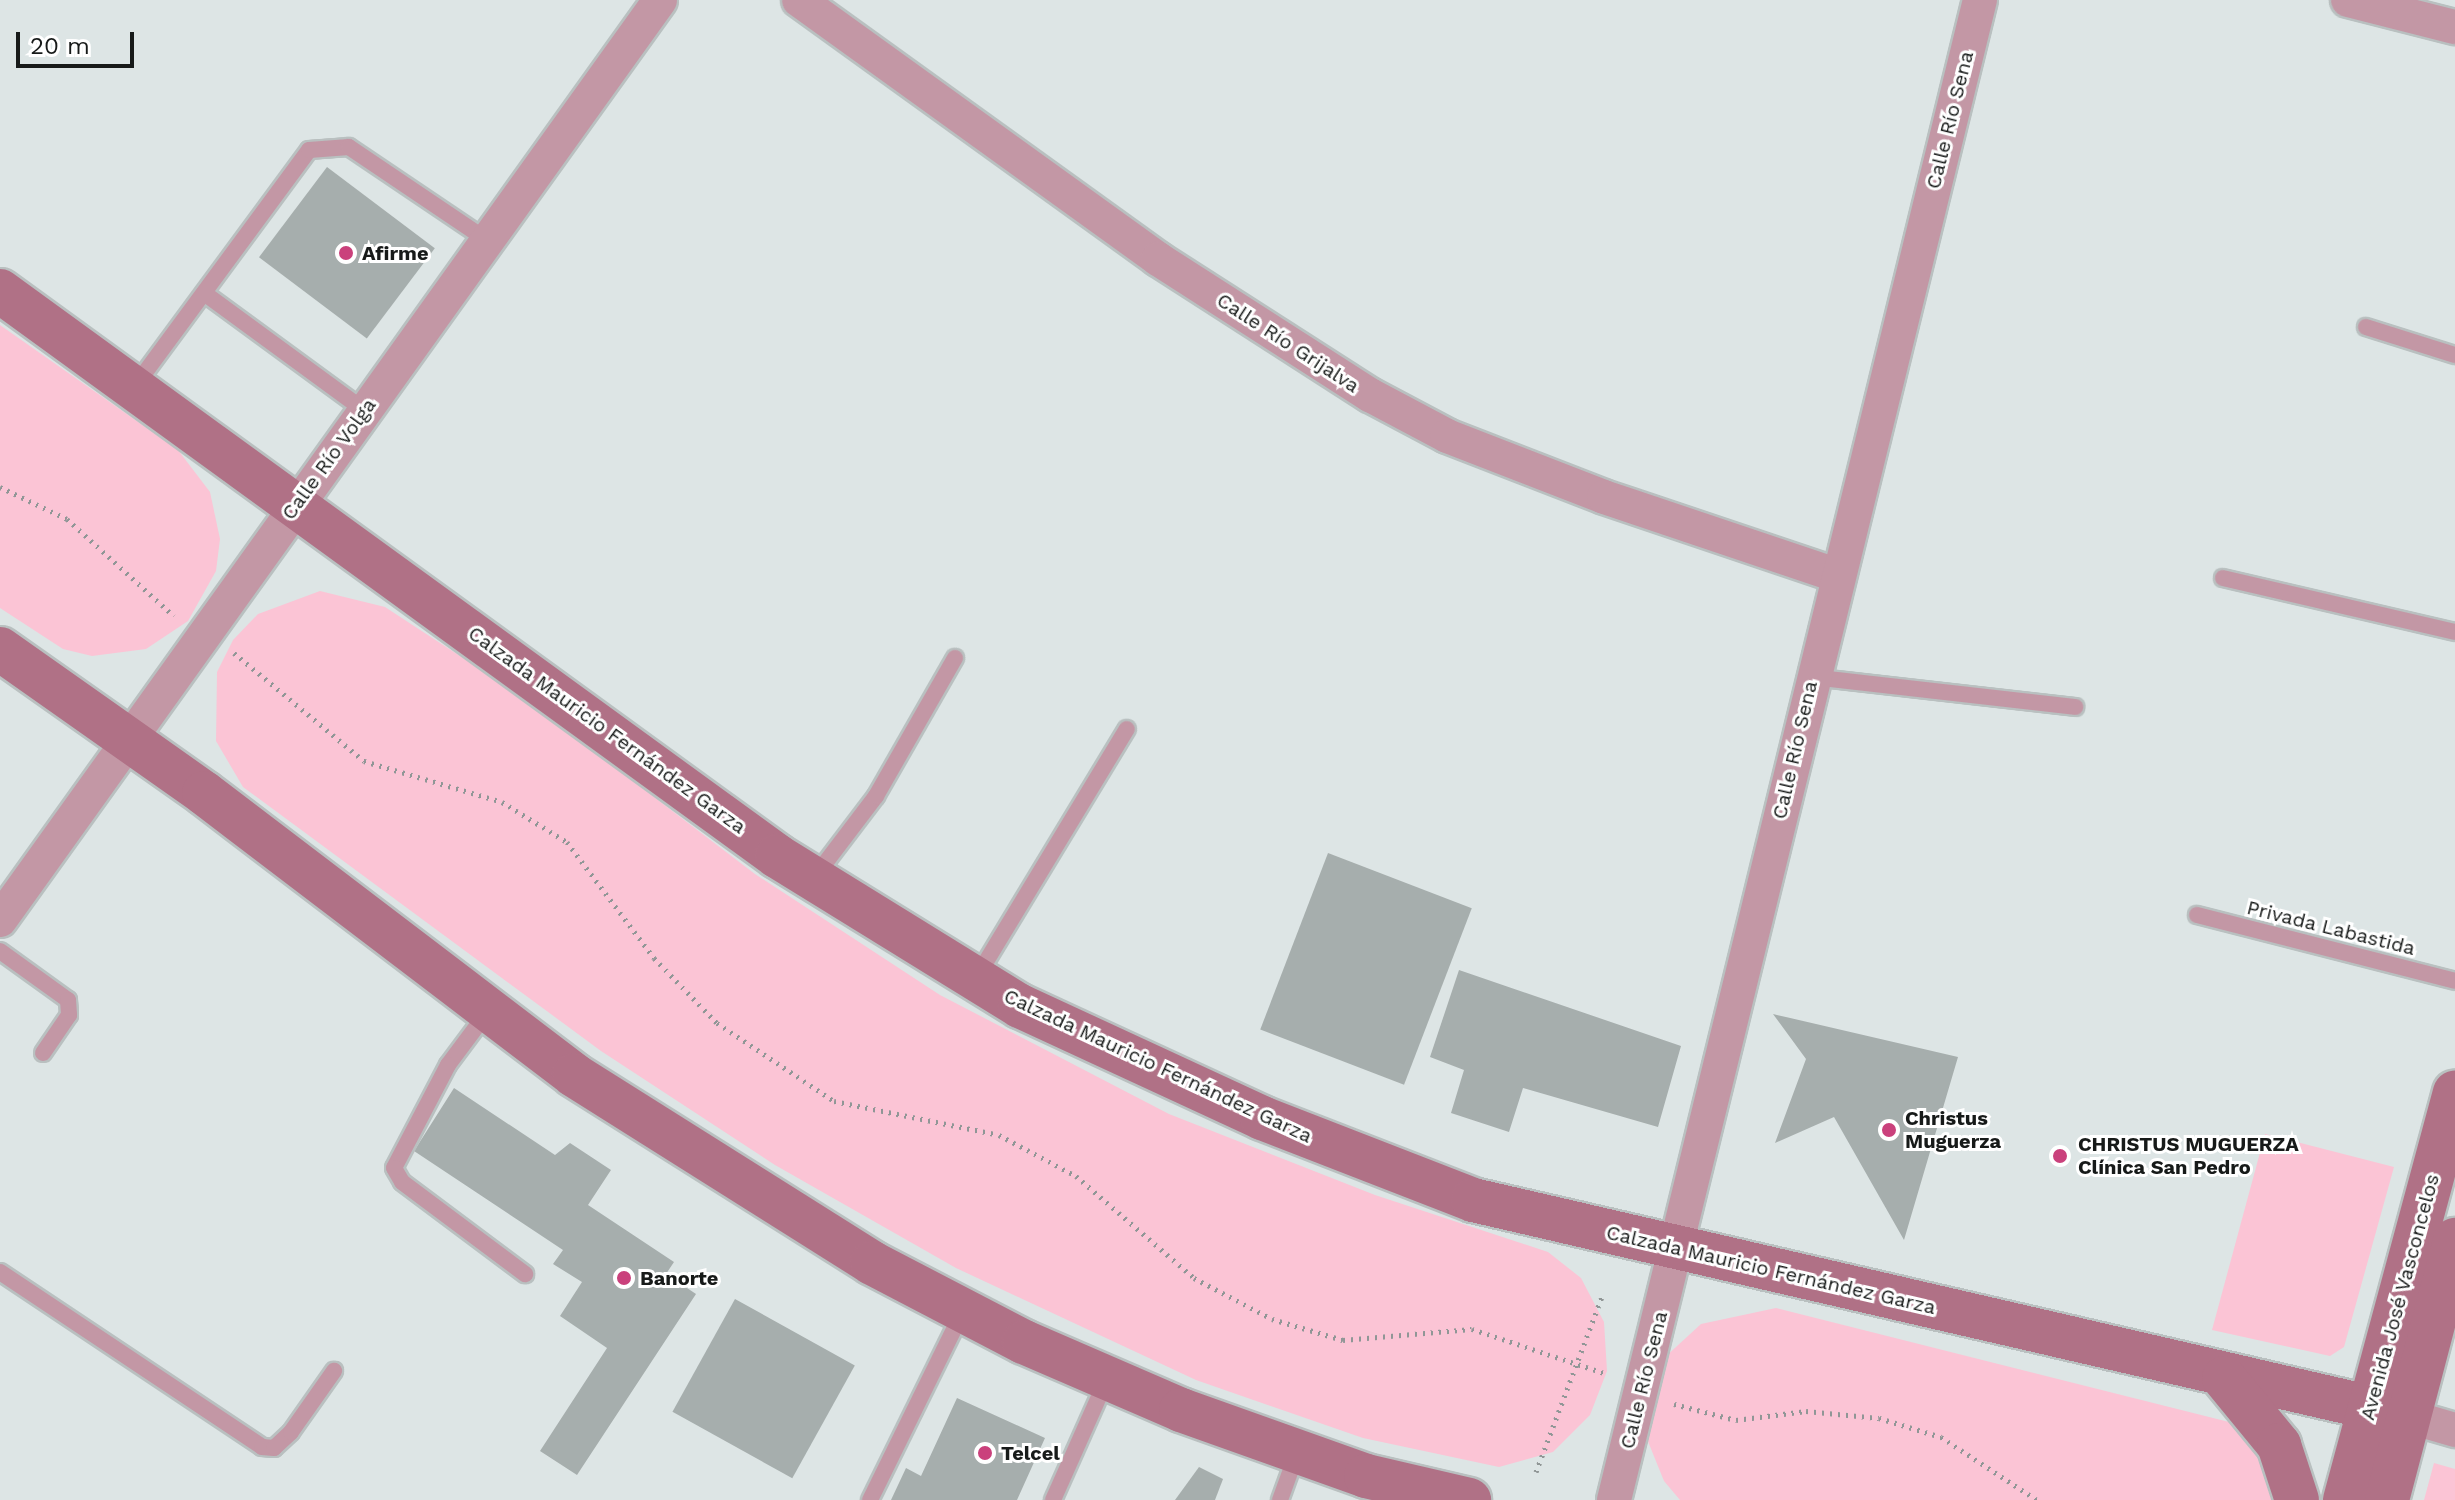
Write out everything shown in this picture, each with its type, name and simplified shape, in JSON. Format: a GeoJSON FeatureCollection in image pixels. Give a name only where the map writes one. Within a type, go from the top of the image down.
{"type":"FeatureCollection","features":[{"type":"Feature","properties":{"kind":"main road","name":"Calzada Mauricio Fernández Garza"},"geometry":{"type":"LineString","coordinates":[[0,291],[812,880],[975,979],[1262,1118],[1473,1200],[2224,1378],[2389,1412]]}},
{"type":"Feature","properties":{"kind":"main road"},"geometry":{"type":"LineString","coordinates":[[0,649],[129,739],[489,1010],[719,1170],[963,1310],[1107,1378],[1297,1452],[1469,1500]]}},
{"type":"Feature","properties":{"kind":"main road","name":"Avenida José Vasconcelos"},"geometry":{"type":"LineString","coordinates":[[2387,1500],[2389,1412],[2455,1093]]}},
{"type":"Feature","properties":{"kind":"main road","name":"Avenida José Vasconcelos"},"geometry":{"type":"LineString","coordinates":[[2345,1500],[2389,1412],[2455,1240]]}},
{"type":"Feature","properties":{"kind":"main road"},"geometry":{"type":"LineString","coordinates":[[2224,1378],[2279,1445],[2297,1500]]}},
{"type":"Feature","properties":{"kind":"street","name":"Calle Río Volga"},"geometry":{"type":"LineString","coordinates":[[0,920],[660,0]]}},
{"type":"Feature","properties":{"kind":"street","name":"Calle Río Grijalva"},"geometry":{"type":"LineString","coordinates":[[799,0],[1158,259],[1370,395],[1447,436],[1604,497],[1836,575]]}},
{"type":"Feature","properties":{"kind":"street","name":"Calle Río Sena"},"geometry":{"type":"LineString","coordinates":[[1614,1500],[1836,575],[1980,0]]}},
{"type":"Feature","properties":{"kind":"street"},"geometry":{"type":"LineString","coordinates":[[2348,0],[2455,27]]}},
{"type":"Feature","properties":{"kind":"street"},"geometry":{"type":"LineString","coordinates":[[2389,1412],[2455,1430]]}},
{"type":"Feature","properties":{"kind":"lane"},"geometry":{"type":"LineString","coordinates":[[134,388],[309,150],[331,143],[385,168],[487,240]]}},
{"type":"Feature","properties":{"kind":"lane"},"geometry":{"type":"LineString","coordinates":[[204,293],[364,410]]}},
{"type":"Feature","properties":{"kind":"lane"},"geometry":{"type":"LineString","coordinates":[[2366,327],[2455,355]]}},
{"type":"Feature","properties":{"kind":"lane"},"geometry":{"type":"LineString","coordinates":[[2223,578],[2455,632]]}},
{"type":"Feature","properties":{"kind":"lane"},"geometry":{"type":"LineString","coordinates":[[812,880],[876,796],[955,658]]}},
{"type":"Feature","properties":{"kind":"lane"},"geometry":{"type":"LineString","coordinates":[[1812,677],[2075,707]]}},
{"type":"Feature","properties":{"kind":"lane"},"geometry":{"type":"LineString","coordinates":[[975,979],[1127,729]]}},
{"type":"Feature","properties":{"kind":"lane","name":"Privada Labastida"},"geometry":{"type":"LineString","coordinates":[[2197,915],[2455,981]]}},
{"type":"Feature","properties":{"kind":"lane"},"geometry":{"type":"LineString","coordinates":[[0,951],[68,1000],[69,1015],[43,1053]]}},
{"type":"Feature","properties":{"kind":"lane"},"geometry":{"type":"LineString","coordinates":[[489,1010],[441,1077],[394,1168],[402,1182],[525,1274]]}},
{"type":"Feature","properties":{"kind":"lane"},"geometry":{"type":"LineString","coordinates":[[0,1272],[262,1447],[274,1448],[291,1432],[334,1371]]}},
{"type":"Feature","properties":{"kind":"lane"},"geometry":{"type":"LineString","coordinates":[[870,1500],[963,1310]]}},
{"type":"Feature","properties":{"kind":"lane"},"geometry":{"type":"LineString","coordinates":[[1053,1500],[1107,1378]]}},
{"type":"Feature","properties":{"kind":"lane"},"geometry":{"type":"LineString","coordinates":[[1280,1500],[1297,1452]]}},
{"type":"Feature","properties":{"kind":"path"},"geometry":{"type":"LineString","coordinates":[[0,487],[67,519],[202,635],[275,679],[317,728],[364,761],[502,802],[567,842],[654,958],[717,1023],[834,1101],[999,1135],[1076,1176],[1194,1278],[1272,1319],[1343,1340],[1472,1329],[1577,1360],[1641,1392],[1736,1420],[1806,1411],[1879,1418],[1941,1437],[2037,1500]]}},
{"type":"Feature","properties":{"kind":"path"},"geometry":{"type":"LineString","coordinates":[[1536,1472],[1602,1296]]}},
{"type":"Feature","properties":{"kind":"shaded area"},"geometry":{"type":"Polygon","coordinates":[[[0,325],[178,450],[210,492],[220,539],[216,571],[188,621],[146,649],[92,656],[63,649],[0,608],[0,325]]]}},
{"type":"Feature","properties":{"kind":"shaded area"},"geometry":{"type":"Polygon","coordinates":[[[320,591],[385,607],[524,698],[755,874],[940,995],[1169,1114],[1375,1195],[1548,1252],[1581,1278],[1604,1322],[1607,1371],[1590,1415],[1553,1452],[1499,1467],[1363,1438],[1196,1380],[956,1268],[775,1165],[601,1051],[243,787],[216,741],[217,672],[233,640],[258,614],[320,591]]]}},
{"type":"Feature","properties":{"kind":"shaded area"},"geometry":{"type":"Polygon","coordinates":[[[2265,1134],[2394,1167],[2344,1347],[2330,1356],[2212,1330],[2265,1134]]]}},
{"type":"Feature","properties":{"kind":"shaded area"},"geometry":{"type":"Polygon","coordinates":[[[1776,1308],[2229,1422],[2262,1456],[2279,1500],[1680,1500],[1664,1481],[1647,1439],[1646,1415],[1664,1358],[1701,1324],[1776,1308]]]}},
{"type":"Feature","properties":{"kind":"shaded area"},"geometry":{"type":"Polygon","coordinates":[[[2434,1463],[2455,1469],[2455,1500],[2424,1500],[2434,1463]]]}},
{"type":"Feature","properties":{"kind":"building","name":"Afirme"},"geometry":{"type":"Polygon","coordinates":[[[327,167],[435,248],[367,338],[259,257],[327,167]]]}},
{"type":"Feature","properties":{"kind":"building"},"geometry":{"type":"Polygon","coordinates":[[[1328,853],[1472,908],[1404,1085],[1260,1029],[1328,853]]]}},
{"type":"Feature","properties":{"kind":"building"},"geometry":{"type":"Polygon","coordinates":[[[1459,970],[1681,1046],[1658,1127],[1523,1088],[1509,1132],[1451,1113],[1464,1070],[1430,1057],[1459,970]]]}},
{"type":"Feature","properties":{"kind":"building","name":"Christus Muguerza"},"geometry":{"type":"Polygon","coordinates":[[[1773,1014],[1958,1057],[1904,1240],[1834,1117],[1775,1143],[1806,1059],[1773,1014]]]}},
{"type":"Feature","properties":{"kind":"building","name":"Banorte"},"geometry":{"type":"Polygon","coordinates":[[[454,1088],[555,1155],[570,1143],[611,1170],[588,1205],[674,1262],[666,1274],[696,1294],[577,1475],[540,1451],[607,1348],[560,1316],[582,1282],[553,1264],[563,1250],[414,1151],[454,1088]]]}},
{"type":"Feature","properties":{"kind":"building"},"geometry":{"type":"Polygon","coordinates":[[[735,1299],[855,1365],[792,1478],[672,1412],[735,1299]]]}},
{"type":"Feature","properties":{"kind":"building","name":"Telcel"},"geometry":{"type":"Polygon","coordinates":[[[957,1398],[1045,1438],[1017,1500],[891,1500],[906,1468],[921,1476],[957,1398]]]}},
{"type":"Feature","properties":{"kind":"building"},"geometry":{"type":"Polygon","coordinates":[[[1199,1467],[1223,1479],[1215,1500],[1175,1500],[1199,1467]]]}},
{"type":"Feature","properties":{"kind":"place","name":"Afirme"},"geometry":{"type":"Point","coordinates":[346,253]}},
{"type":"Feature","properties":{"kind":"place","name":"Christus Muguerza"},"geometry":{"type":"Point","coordinates":[1889,1130]}},
{"type":"Feature","properties":{"kind":"place","name":"CHRISTUS MUGUERZA Clínica San Pedro"},"geometry":{"type":"Point","coordinates":[2060,1156]}},
{"type":"Feature","properties":{"kind":"place","name":"Banorte"},"geometry":{"type":"Point","coordinates":[624,1278]}},
{"type":"Feature","properties":{"kind":"place","name":"Telcel"},"geometry":{"type":"Point","coordinates":[985,1453]}}]}
